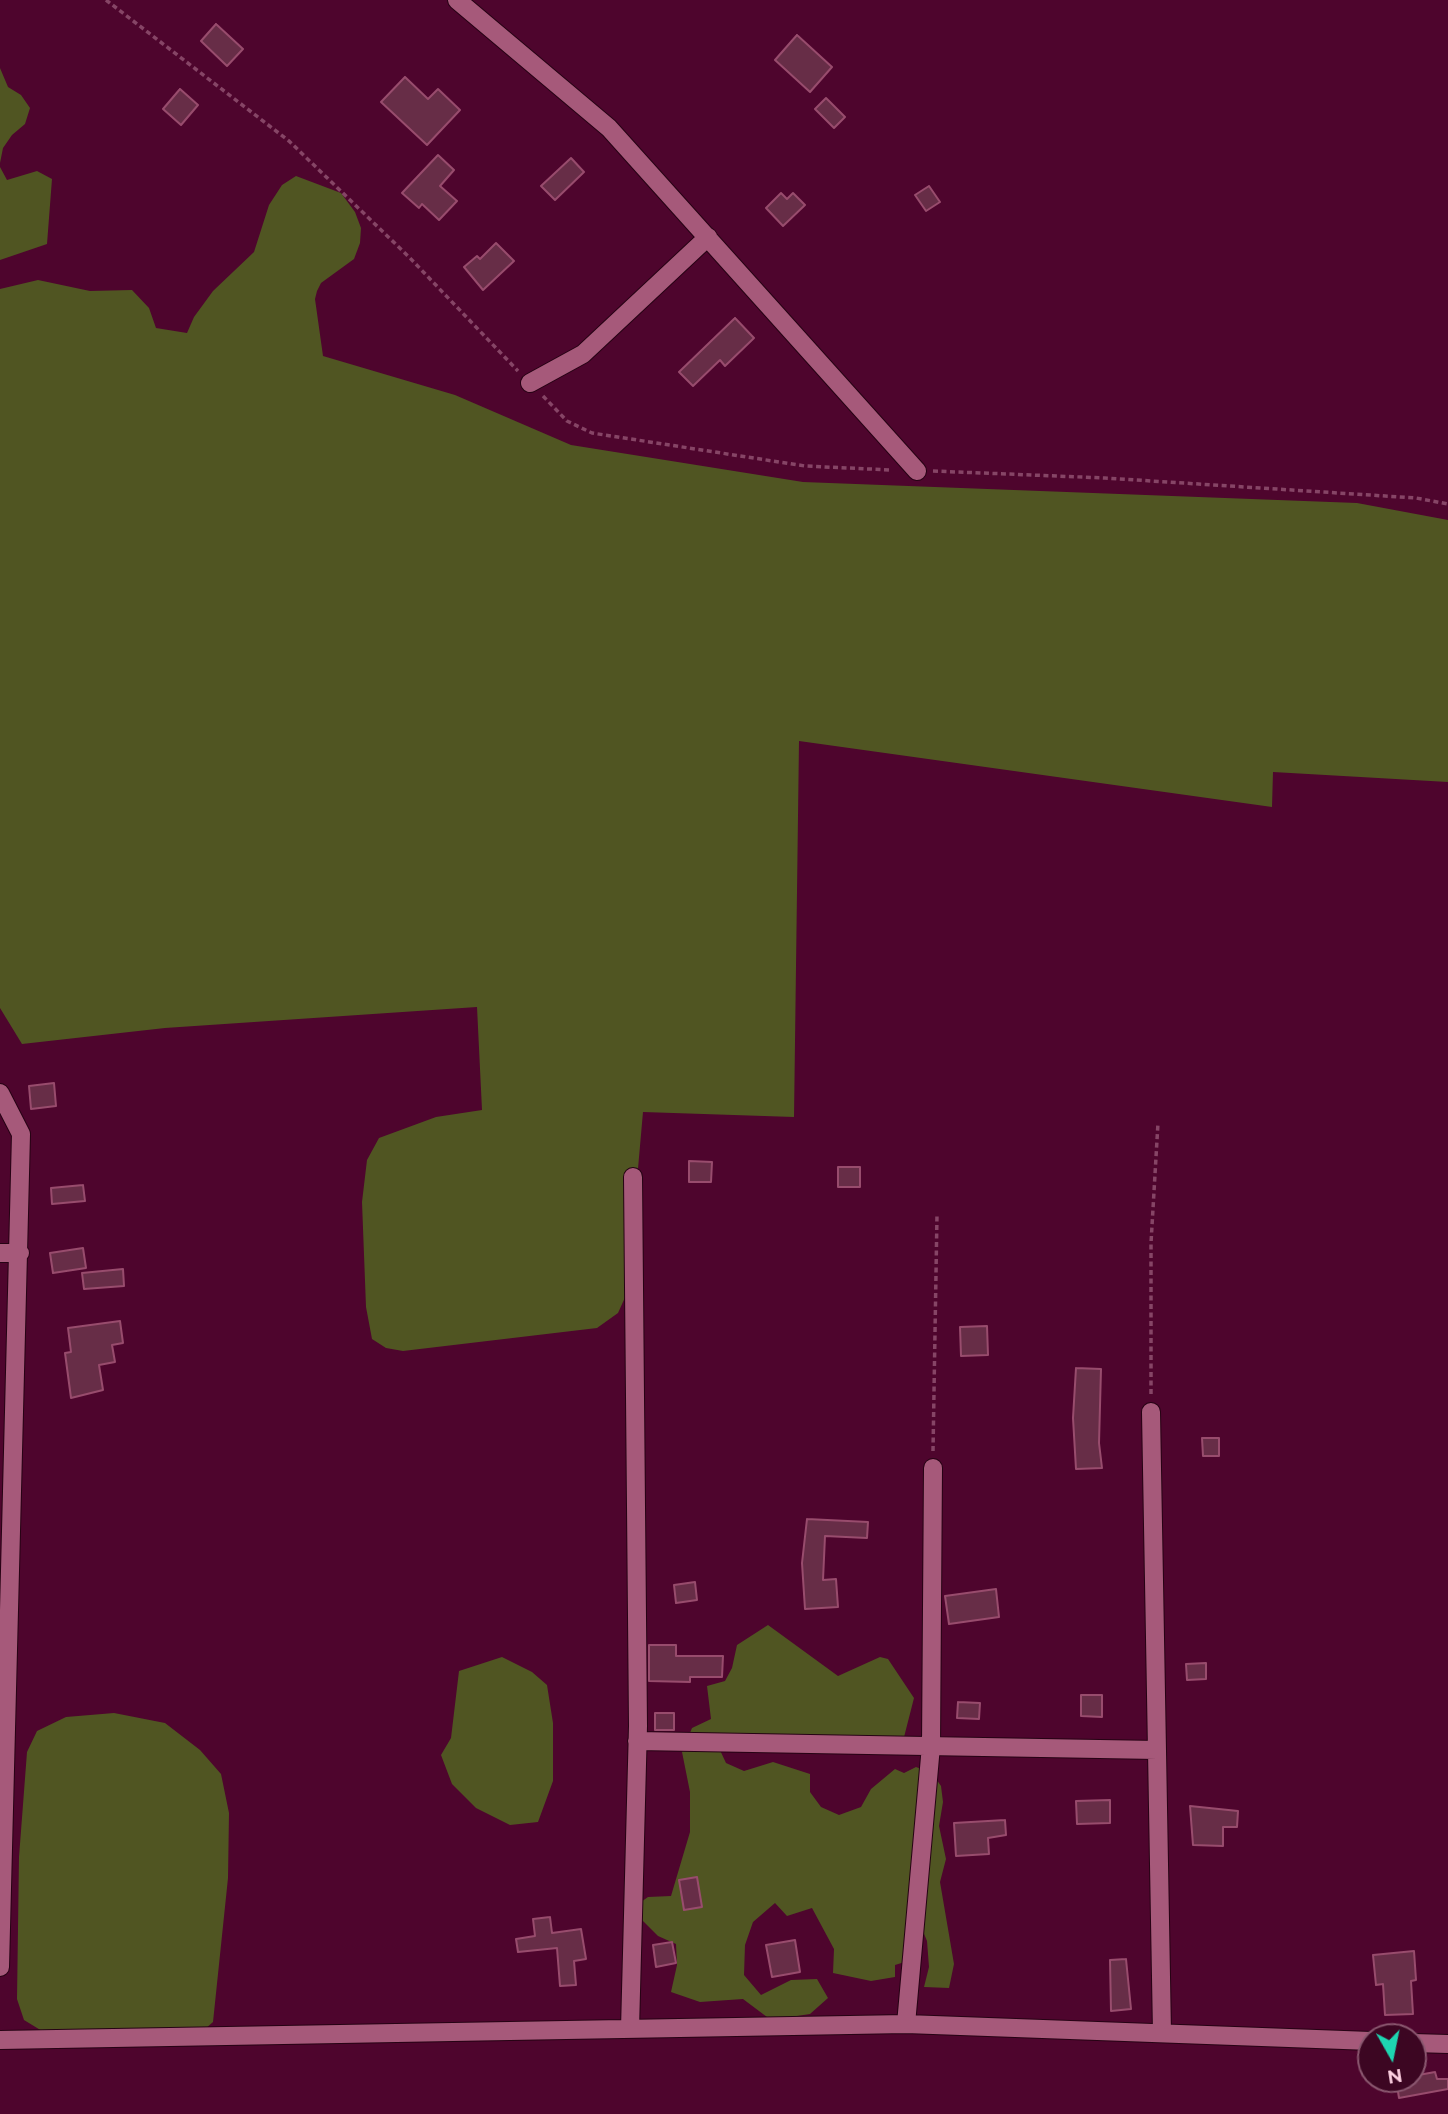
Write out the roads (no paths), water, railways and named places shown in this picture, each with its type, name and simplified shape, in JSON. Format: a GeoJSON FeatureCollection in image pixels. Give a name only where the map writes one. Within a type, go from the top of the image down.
{"type":"FeatureCollection","features":[{"type":"Feature","properties":{"kind":"street"},"geometry":{"type":"LineString","coordinates":[[457,0],[610,128],[917,471]]}},
{"type":"Feature","properties":{"kind":"street"},"geometry":{"type":"LineString","coordinates":[[530,383],[583,354],[708,237]]}},
{"type":"Feature","properties":{"kind":"street"},"geometry":{"type":"LineString","coordinates":[[0,1093],[21,1134],[20,1253],[6,1523],[0,1967]]}},
{"type":"Feature","properties":{"kind":"street"},"geometry":{"type":"LineString","coordinates":[[630,2029],[637,1741],[634,1177]]}},
{"type":"Feature","properties":{"kind":"street"},"geometry":{"type":"LineString","coordinates":[[0,1253],[20,1253]]}},
{"type":"Feature","properties":{"kind":"street"},"geometry":{"type":"LineString","coordinates":[[1151,1412],[1162,2033]]}},
{"type":"Feature","properties":{"kind":"street"},"geometry":{"type":"LineString","coordinates":[[906,2024],[931,1746],[933,1468]]}},
{"type":"Feature","properties":{"kind":"street"},"geometry":{"type":"LineString","coordinates":[[637,1741],[1157,1750]]}},
{"type":"Feature","properties":{"kind":"street"},"geometry":{"type":"LineString","coordinates":[[0,2040],[906,2024],[1357,2040]]}},
{"type":"Feature","properties":{"kind":"street"},"geometry":{"type":"LineString","coordinates":[[1427,2043],[1448,2044]]}}]}
